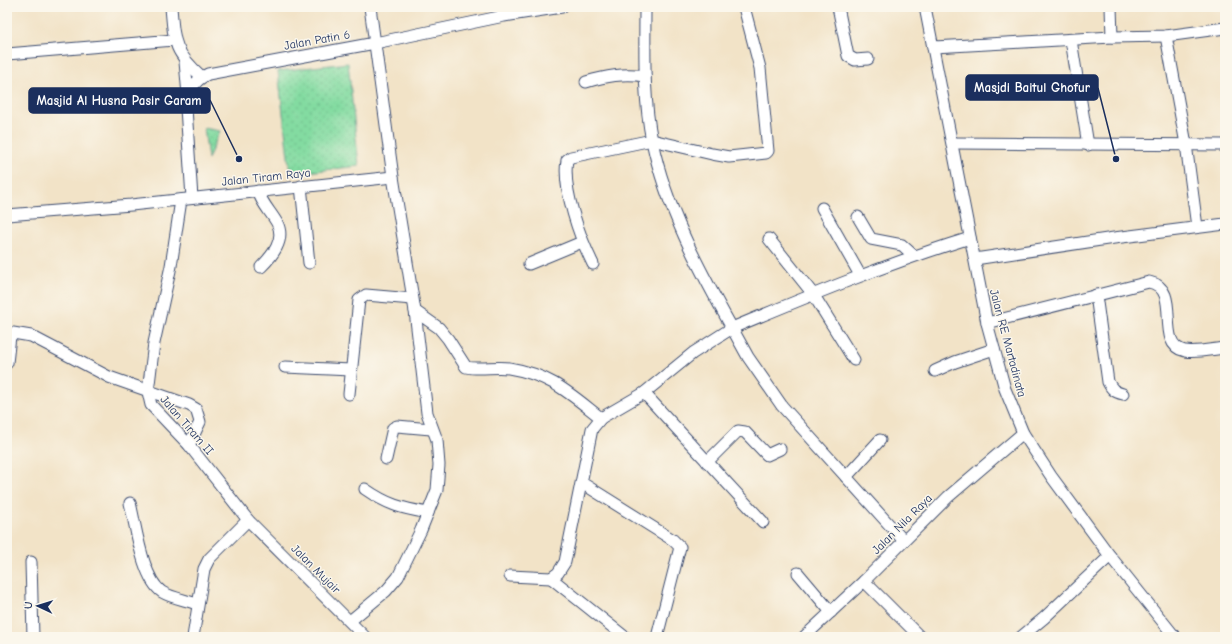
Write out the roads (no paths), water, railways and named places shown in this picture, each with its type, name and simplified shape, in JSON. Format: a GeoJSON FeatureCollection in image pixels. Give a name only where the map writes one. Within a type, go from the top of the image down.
{"type":"FeatureCollection","features":[{"type":"Feature","properties":{"kind":"street"},"geometry":{"type":"LineString","coordinates":[[171,7],[174,40],[186,62],[202,77]]}},
{"type":"Feature","properties":{"kind":"street"},"geometry":{"type":"LineString","coordinates":[[350,621],[386,591],[398,577],[437,490],[439,465],[437,440],[431,429],[427,413],[415,311],[393,177],[370,7]]}},
{"type":"Feature","properties":{"kind":"street","name":"Jalan Patin 6"},"geometry":{"type":"LineString","coordinates":[[188,95],[193,84],[202,77],[221,70],[375,43],[502,12],[562,7]]}},
{"type":"Feature","properties":{"kind":"street"},"geometry":{"type":"LineString","coordinates":[[645,7],[645,76],[652,140],[676,217],[695,259],[748,357],[782,406],[904,541]]}},
{"type":"Feature","properties":{"kind":"street"},"geometry":{"type":"LineString","coordinates":[[593,264],[582,242],[570,197],[567,160],[571,157],[652,140],[712,154],[729,156],[766,153],[768,151],[760,68],[744,7]]}},
{"type":"Feature","properties":{"kind":"street"},"geometry":{"type":"LineString","coordinates":[[838,7],[848,56],[855,60],[868,59]]}},
{"type":"Feature","properties":{"kind":"street","name":"Jalan RE Martadinata"},"geometry":{"type":"LineString","coordinates":[[925,7],[987,323],[1005,389],[1023,433],[1051,476],[1110,556],[1175,637]]}},
{"type":"Feature","properties":{"kind":"street"},"geometry":{"type":"LineString","coordinates":[[1111,7],[1112,37]]}},
{"type":"Feature","properties":{"kind":"street"},"geometry":{"type":"LineString","coordinates":[[934,47],[1112,37],[1166,36],[1225,28]]}},
{"type":"Feature","properties":{"kind":"street"},"geometry":{"type":"LineString","coordinates":[[1166,36],[1186,144],[1197,227]]}},
{"type":"Feature","properties":{"kind":"street"},"geometry":{"type":"LineString","coordinates":[[7,54],[174,40]]}},
{"type":"Feature","properties":{"kind":"street"},"geometry":{"type":"LineString","coordinates":[[1071,40],[1088,145]]}},
{"type":"Feature","properties":{"kind":"street"},"geometry":{"type":"LineString","coordinates":[[186,62],[188,95],[186,108],[187,199]]}},
{"type":"Feature","properties":{"kind":"street"},"geometry":{"type":"LineString","coordinates":[[586,82],[609,75],[622,74],[645,76]]}},
{"type":"Feature","properties":{"kind":"street"},"geometry":{"type":"LineString","coordinates":[[953,144],[1225,145]]}},
{"type":"Feature","properties":{"kind":"street","name":"Jalan Tiram Raya"},"geometry":{"type":"LineString","coordinates":[[7,215],[187,199],[393,177]]}},
{"type":"Feature","properties":{"kind":"street"},"geometry":{"type":"LineString","coordinates":[[301,186],[309,263]]}},
{"type":"Feature","properties":{"kind":"street"},"geometry":{"type":"LineString","coordinates":[[258,191],[261,201],[277,223],[279,230],[275,253],[262,267]]}},
{"type":"Feature","properties":{"kind":"street","name":"Jalan Tiram II"},"geometry":{"type":"LineString","coordinates":[[187,199],[154,343],[148,392],[151,405],[189,445],[248,520]]}},
{"type":"Feature","properties":{"kind":"street"},"geometry":{"type":"LineString","coordinates":[[822,208],[860,275]]}},
{"type":"Feature","properties":{"kind":"street"},"geometry":{"type":"LineString","coordinates":[[858,217],[871,239],[902,245],[913,255]]}},
{"type":"Feature","properties":{"kind":"street"},"geometry":{"type":"LineString","coordinates":[[974,259],[1225,224]]}},
{"type":"Feature","properties":{"kind":"street"},"geometry":{"type":"LineString","coordinates":[[551,578],[562,569],[565,562],[592,429],[601,418],[644,393],[693,353],[732,328],[860,275],[913,255],[970,238]]}},
{"type":"Feature","properties":{"kind":"street"},"geometry":{"type":"LineString","coordinates":[[769,239],[813,294],[854,360]]}},
{"type":"Feature","properties":{"kind":"street"},"geometry":{"type":"LineString","coordinates":[[529,264],[582,242]]}},
{"type":"Feature","properties":{"kind":"street"},"geometry":{"type":"LineString","coordinates":[[987,323],[1149,282],[1158,284],[1163,289],[1166,299],[1170,334],[1173,343],[1185,351],[1225,348]]}},
{"type":"Feature","properties":{"kind":"street"},"geometry":{"type":"LineString","coordinates":[[349,394],[357,306],[361,297],[366,295],[412,300]]}},
{"type":"Feature","properties":{"kind":"street"},"geometry":{"type":"LineString","coordinates":[[1096,295],[1108,382],[1111,389],[1116,393],[1124,394]]}},
{"type":"Feature","properties":{"kind":"street"},"geometry":{"type":"LineString","coordinates":[[415,311],[439,328],[466,366],[475,368],[508,368],[531,372],[545,377],[558,384],[601,418]]}},
{"type":"Feature","properties":{"kind":"street"},"geometry":{"type":"LineString","coordinates":[[7,363],[10,336],[14,333],[20,333],[31,336],[109,377],[148,392],[189,405],[196,409],[200,422],[189,445]]}},
{"type":"Feature","properties":{"kind":"street"},"geometry":{"type":"LineString","coordinates":[[935,371],[955,362],[994,349]]}},
{"type":"Feature","properties":{"kind":"street"},"geometry":{"type":"LineString","coordinates":[[285,368],[351,370]]}},
{"type":"Feature","properties":{"kind":"street"},"geometry":{"type":"LineString","coordinates":[[644,393],[763,522]]}},
{"type":"Feature","properties":{"kind":"street"},"geometry":{"type":"LineString","coordinates":[[386,459],[392,428],[397,426],[431,429]]}},
{"type":"Feature","properties":{"kind":"street"},"geometry":{"type":"LineString","coordinates":[[707,462],[738,431],[745,432],[767,455],[780,449]]}},
{"type":"Feature","properties":{"kind":"street","name":"Jalan Nila Raya"},"geometry":{"type":"LineString","coordinates":[[804,637],[864,581],[948,497],[1023,433]]}},
{"type":"Feature","properties":{"kind":"street"},"geometry":{"type":"LineString","coordinates":[[846,478],[880,440]]}},
{"type":"Feature","properties":{"kind":"street"},"geometry":{"type":"LineString","coordinates":[[582,483],[673,540],[680,547],[657,637]]}},
{"type":"Feature","properties":{"kind":"street"},"geometry":{"type":"LineString","coordinates":[[365,489],[384,502],[393,506],[428,513]]}},
{"type":"Feature","properties":{"kind":"street"},"geometry":{"type":"LineString","coordinates":[[130,503],[146,569],[154,584],[167,594],[197,604]]}},
{"type":"Feature","properties":{"kind":"street"},"geometry":{"type":"LineString","coordinates":[[193,637],[197,604],[204,569],[209,559],[248,520]]}},
{"type":"Feature","properties":{"kind":"street","name":"Jalan Mujair"},"geometry":{"type":"LineString","coordinates":[[248,520],[365,637]]}},
{"type":"Feature","properties":{"kind":"street"},"geometry":{"type":"LineString","coordinates":[[1021,637],[1044,618],[1110,556]]}},
{"type":"Feature","properties":{"kind":"street"},"geometry":{"type":"LineString","coordinates":[[31,562],[33,637]]}},
{"type":"Feature","properties":{"kind":"street"},"geometry":{"type":"LineString","coordinates":[[798,573],[831,612]]}},
{"type":"Feature","properties":{"kind":"street"},"geometry":{"type":"LineString","coordinates":[[510,576],[551,578],[625,637]]}},
{"type":"Feature","properties":{"kind":"street"},"geometry":{"type":"LineString","coordinates":[[864,581],[920,637]]}},
{"type":"Feature","properties":{"kind":"place","name":"Masjid Al Husna Pasir Garam"},"geometry":{"type":"Point","coordinates":[239,159]}},
{"type":"Feature","properties":{"kind":"place","name":"Masjdi Baitul Ghofur"},"geometry":{"type":"Point","coordinates":[1116,159]}}]}
